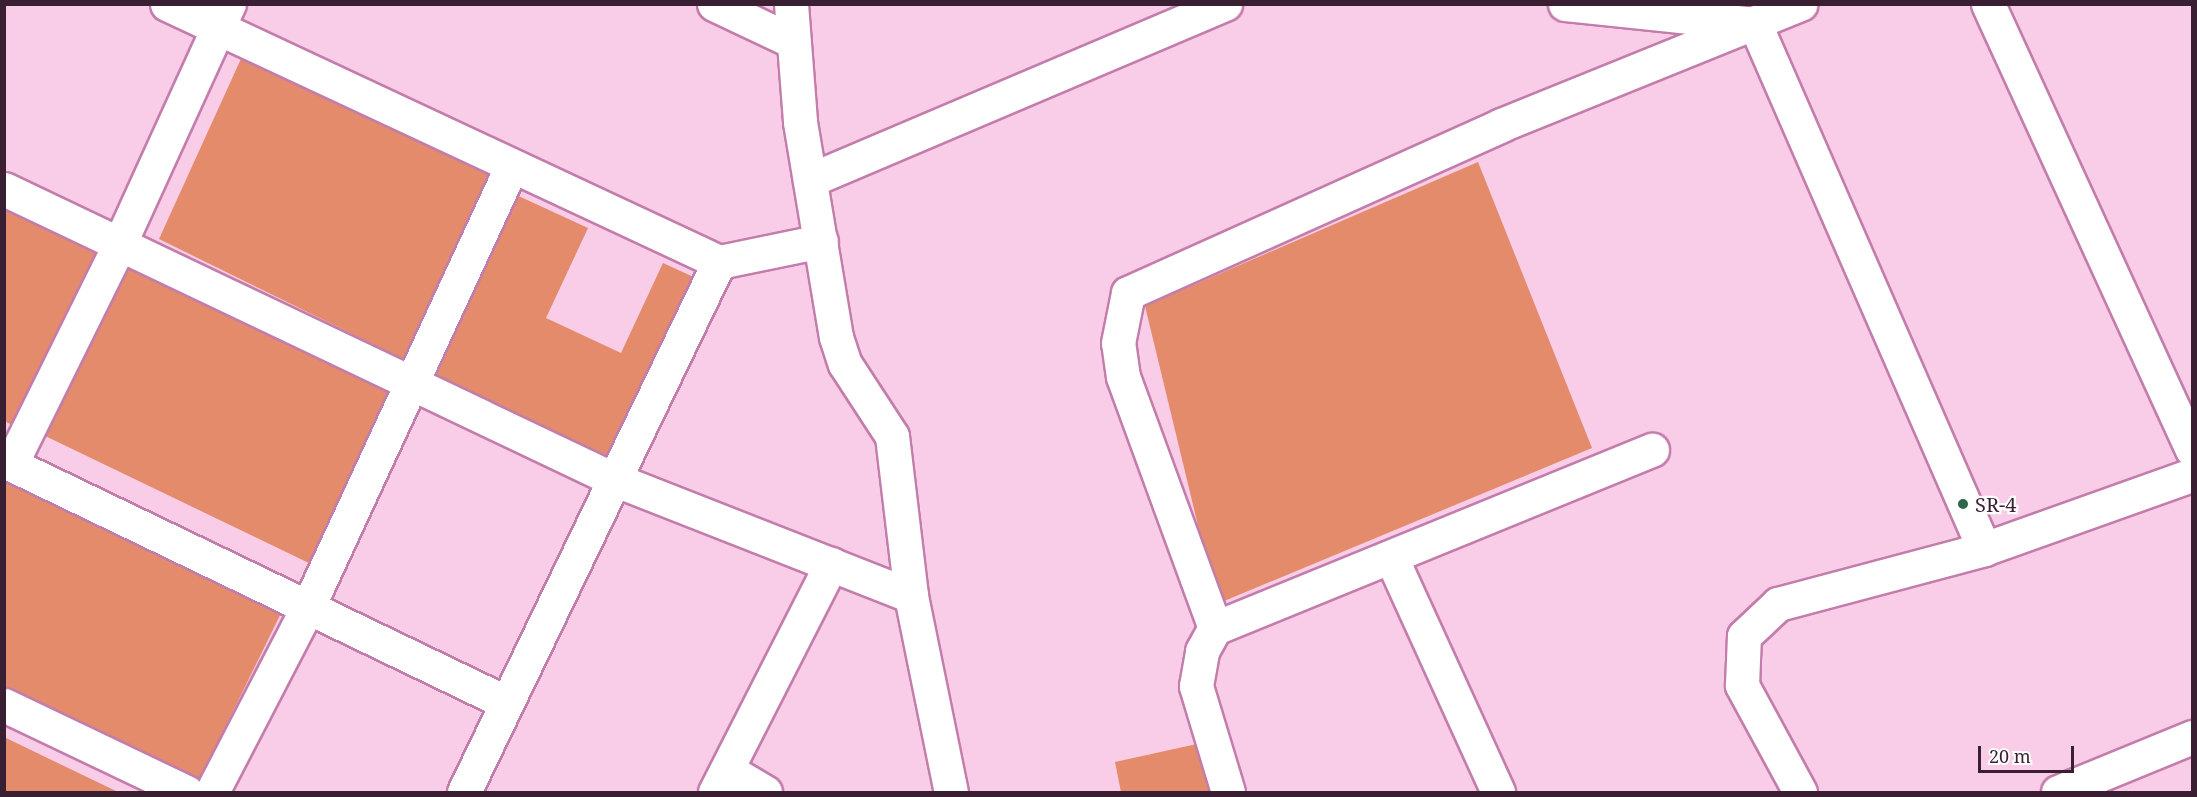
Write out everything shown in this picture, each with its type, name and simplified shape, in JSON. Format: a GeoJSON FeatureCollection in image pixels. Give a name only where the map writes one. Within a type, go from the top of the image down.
{"type":"FeatureCollection","features":[{"type":"Feature","properties":{"kind":"street"},"geometry":{"type":"LineString","coordinates":[[166,4],[224,17],[512,166],[719,262],[821,241]]}},
{"type":"Feature","properties":{"kind":"street"},"geometry":{"type":"LineString","coordinates":[[714,4],[792,41]]}},
{"type":"Feature","properties":{"kind":"street"},"geometry":{"type":"LineString","coordinates":[[791,4],[792,41],[810,180],[840,351],[892,436],[911,596],[951,792]]}},
{"type":"Feature","properties":{"kind":"street"},"geometry":{"type":"LineString","coordinates":[[810,180],[1225,4]]}},
{"type":"Feature","properties":{"kind":"street"},"geometry":{"type":"LineString","coordinates":[[1565,4],[1755,24]]}},
{"type":"Feature","properties":{"kind":"street"},"geometry":{"type":"LineString","coordinates":[[1215,628],[1124,377],[1118,343],[1128,293],[1502,125],[1802,4]]}},
{"type":"Feature","properties":{"kind":"street"},"geometry":{"type":"LineString","coordinates":[[1988,4],[2193,449]]}},
{"type":"Feature","properties":{"kind":"street"},"geometry":{"type":"LineString","coordinates":[[224,17],[119,245],[8,463],[307,609],[507,703]]}},
{"type":"Feature","properties":{"kind":"street"},"geometry":{"type":"LineString","coordinates":[[1755,24],[1984,549]]}},
{"type":"Feature","properties":{"kind":"street"},"geometry":{"type":"LineString","coordinates":[[212,792],[307,609],[512,166]]}},
{"type":"Feature","properties":{"kind":"street"},"geometry":{"type":"LineString","coordinates":[[4,189],[412,386],[613,479],[911,596]]}},
{"type":"Feature","properties":{"kind":"street"},"geometry":{"type":"LineString","coordinates":[[464,792],[719,262]]}},
{"type":"Feature","properties":{"kind":"street"},"geometry":{"type":"LineString","coordinates":[[1228,792],[1196,686],[1202,651],[1215,628],[1652,450]]}},
{"type":"Feature","properties":{"kind":"street"},"geometry":{"type":"LineString","coordinates":[[1800,792],[1742,685],[1744,636],[1778,604],[1984,549],[2193,475]]}},
{"type":"Feature","properties":{"kind":"street"},"geometry":{"type":"LineString","coordinates":[[1391,557],[1498,792]]}},
{"type":"Feature","properties":{"kind":"street"},"geometry":{"type":"LineString","coordinates":[[765,792],[721,781],[831,564]]}},
{"type":"Feature","properties":{"kind":"street"},"geometry":{"type":"LineString","coordinates":[[4,705],[186,792]]}},
{"type":"Feature","properties":{"kind":"street"},"geometry":{"type":"LineString","coordinates":[[2058,792],[2193,736]]}},
{"type":"Feature","properties":{"kind":"building"},"geometry":{"type":"Polygon","coordinates":[[[245,50],[493,173],[407,361],[159,239],[245,50]]]}},
{"type":"Feature","properties":{"kind":"building"},"geometry":{"type":"Polygon","coordinates":[[[1478,162],[1592,448],[1217,604],[1145,306],[1478,162]]]}},
{"type":"Feature","properties":{"kind":"building"},"geometry":{"type":"Polygon","coordinates":[[[512,193],[588,228],[546,318],[621,353],[663,263],[700,280],[617,460],[428,373],[512,193]]]}},
{"type":"Feature","properties":{"kind":"building"},"geometry":{"type":"Polygon","coordinates":[[[4,201],[106,250],[21,429],[4,421],[4,201]]]}},
{"type":"Feature","properties":{"kind":"building"},"geometry":{"type":"Polygon","coordinates":[[[123,253],[397,384],[313,565],[37,432],[123,253]]]}},
{"type":"Feature","properties":{"kind":"building"},"geometry":{"type":"Polygon","coordinates":[[[4,467],[285,605],[197,785],[4,690],[4,467]]]}},
{"type":"Feature","properties":{"kind":"building"},"geometry":{"type":"Polygon","coordinates":[[[4,737],[35,752],[118,792],[4,792],[4,737]]]}},
{"type":"Feature","properties":{"kind":"building"},"geometry":{"type":"Polygon","coordinates":[[[1206,742],[1217,792],[1121,792],[1115,762],[1206,742]]]}},
{"type":"Feature","properties":{"kind":"place","name":"SR-4"},"geometry":{"type":"Point","coordinates":[1963,504]}}]}
